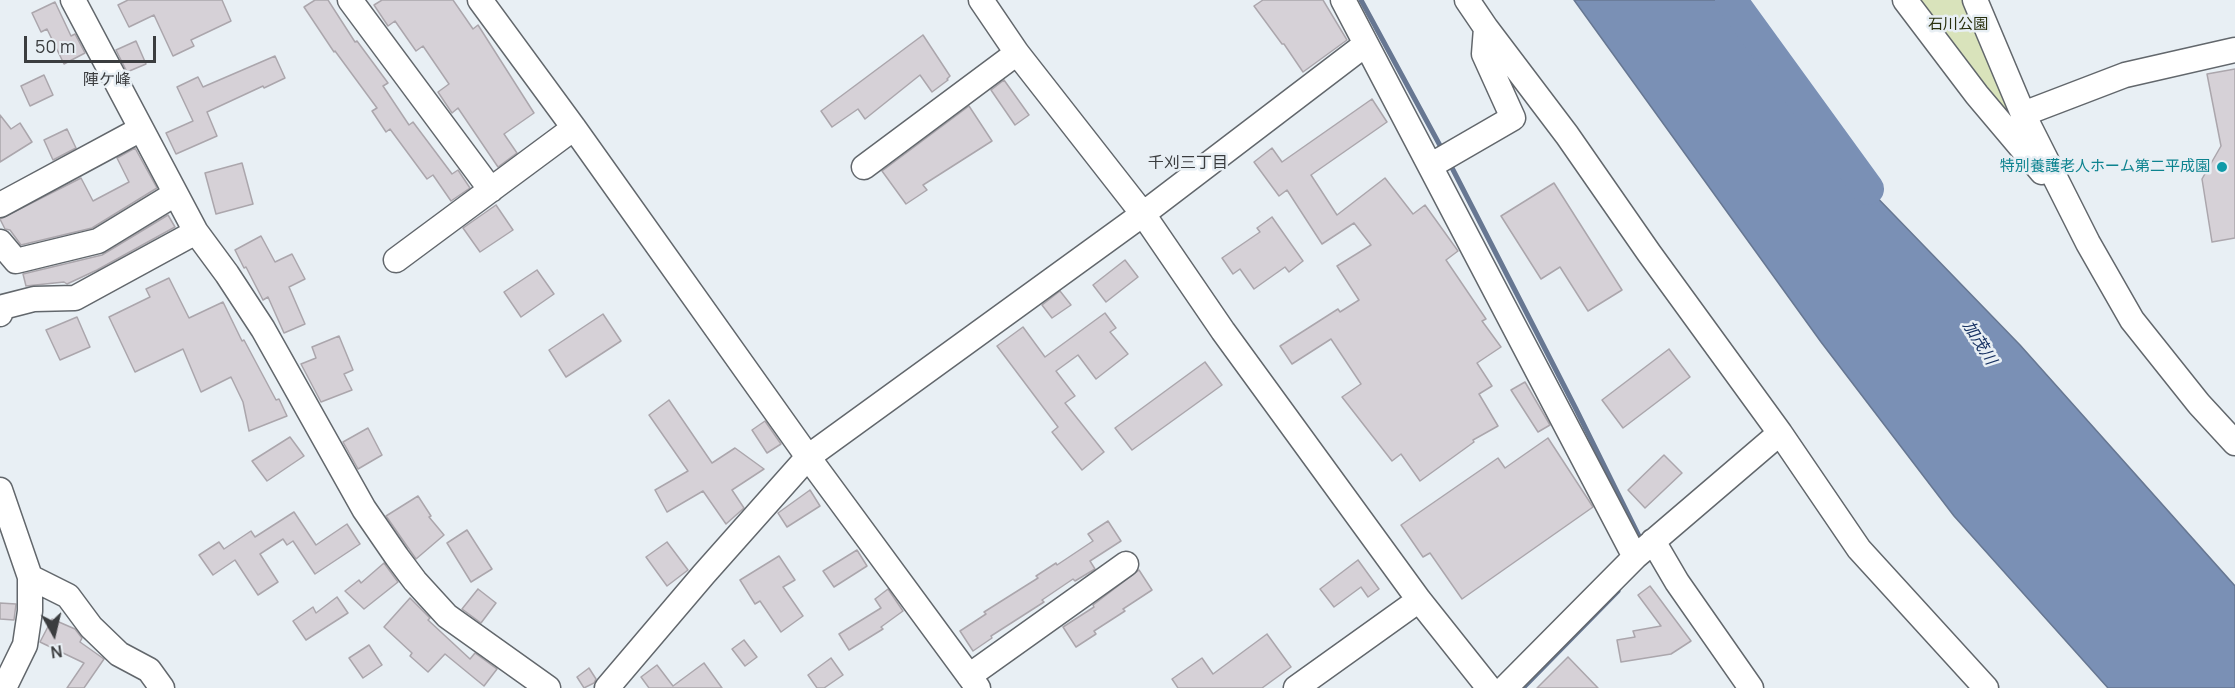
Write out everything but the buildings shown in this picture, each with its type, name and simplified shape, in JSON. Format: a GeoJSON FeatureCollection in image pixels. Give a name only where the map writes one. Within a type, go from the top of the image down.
{"type":"FeatureCollection","features":[{"type":"Feature","properties":{"kind":"street"},"geometry":{"type":"LineString","coordinates":[[350,0],[490,190]]}},
{"type":"Feature","properties":{"kind":"street"},"geometry":{"type":"LineString","coordinates":[[480,0],[574,128],[807,457],[973,682],[1126,564]]}},
{"type":"Feature","properties":{"kind":"street"},"geometry":{"type":"LineString","coordinates":[[981,0],[1017,52],[1143,214],[1223,331],[1419,600],[1488,688]]}},
{"type":"Feature","properties":{"kind":"street"},"geometry":{"type":"LineString","coordinates":[[1343,0],[1635,557]]}},
{"type":"Feature","properties":{"kind":"street"},"geometry":{"type":"LineString","coordinates":[[1467,0],[1568,135],[1649,253],[1780,433],[1859,549],[1986,688]]}},
{"type":"Feature","properties":{"kind":"street"},"geometry":{"type":"LineString","coordinates":[[1905,0],[1977,94],[2069,204]]}},
{"type":"Feature","properties":{"kind":"street"},"geometry":{"type":"LineString","coordinates":[[1975,0],[2023,114],[2088,243],[2132,320],[2199,404],[2235,443]]}},
{"type":"Feature","properties":{"kind":"street"},"geometry":{"type":"LineString","coordinates":[[80,2],[141,129],[196,232],[263,329],[364,509],[415,581],[447,616],[548,688]]}},
{"type":"Feature","properties":{"kind":"street"},"geometry":{"type":"LineString","coordinates":[[1430,166],[1513,118],[1484,54],[1486,28]]}},
{"type":"Feature","properties":{"kind":"street"},"geometry":{"type":"LineString","coordinates":[[607,688],[807,457],[1143,214],[1366,44]]}},
{"type":"Feature","properties":{"kind":"street"},"geometry":{"type":"LineString","coordinates":[[2023,114],[2125,75],[2235,50]]}},
{"type":"Feature","properties":{"kind":"street"},"geometry":{"type":"LineString","coordinates":[[864,167],[1017,52]]}},
{"type":"Feature","properties":{"kind":"street"},"geometry":{"type":"LineString","coordinates":[[396,260],[574,128]]}},
{"type":"Feature","properties":{"kind":"street"},"geometry":{"type":"LineString","coordinates":[[0,205],[141,129]]}},
{"type":"Feature","properties":{"kind":"street"},"geometry":{"type":"LineString","coordinates":[[0,242],[16,261],[98,241],[175,194]]}},
{"type":"Feature","properties":{"kind":"street"},"geometry":{"type":"LineString","coordinates":[[0,314],[3,307],[34,299],[75,298],[196,232]]}},
{"type":"Feature","properties":{"kind":"street"},"geometry":{"type":"LineString","coordinates":[[1505,688],[1635,557],[1780,433]]}},
{"type":"Feature","properties":{"kind":"street"},"geometry":{"type":"LineString","coordinates":[[0,490],[30,577],[30,611],[25,645],[4,688]]}},
{"type":"Feature","properties":{"kind":"street"},"geometry":{"type":"LineString","coordinates":[[1653,541],[1677,582],[1751,688]]}},
{"type":"Feature","properties":{"kind":"street"},"geometry":{"type":"LineString","coordinates":[[30,577],[68,596],[91,627],[119,654],[149,670],[162,688]]}},
{"type":"Feature","properties":{"kind":"street"},"geometry":{"type":"LineString","coordinates":[[1296,688],[1419,600]]}},
{"type":"Feature","properties":{"kind":"green space","name":"石川公園"},"geometry":{"type":"Polygon","coordinates":[[[1910,0],[1972,0],[2062,193],[1910,0]]]}},
{"type":"Feature","properties":{"kind":"water"},"geometry":{"type":"Polygon","coordinates":[[[1574,0],[1721,0],[1864,184],[2020,345],[2235,586],[2235,688],[2108,688],[1954,516],[1821,342],[1574,0]]]}},
{"type":"Feature","properties":{"kind":"waterway"},"geometry":{"type":"LineString","coordinates":[[1361,0],[1443,151]]}},
{"type":"Feature","properties":{"kind":"waterway","name":"加茂川"},"geometry":{"type":"LineString","coordinates":[[1731,0],[1868,189]]}},
{"type":"Feature","properties":{"kind":"waterway"},"geometry":{"type":"LineString","coordinates":[[1449,162],[1642,542]]}},
{"type":"Feature","properties":{"kind":"waterway"},"geometry":{"type":"LineString","coordinates":[[1523,688],[1618,591]]}},
{"type":"Feature","properties":{"kind":"place","name":"特別養護老人ホーム第二平成園"},"geometry":{"type":"Point","coordinates":[2222,167]}},
{"type":"Feature","properties":{"kind":"district","name":"陣ケ峰"},"geometry":{"type":"Point","coordinates":[107,81]}},
{"type":"Feature","properties":{"kind":"district","name":"千刈三丁目"},"geometry":{"type":"Point","coordinates":[1188,164]}}]}
